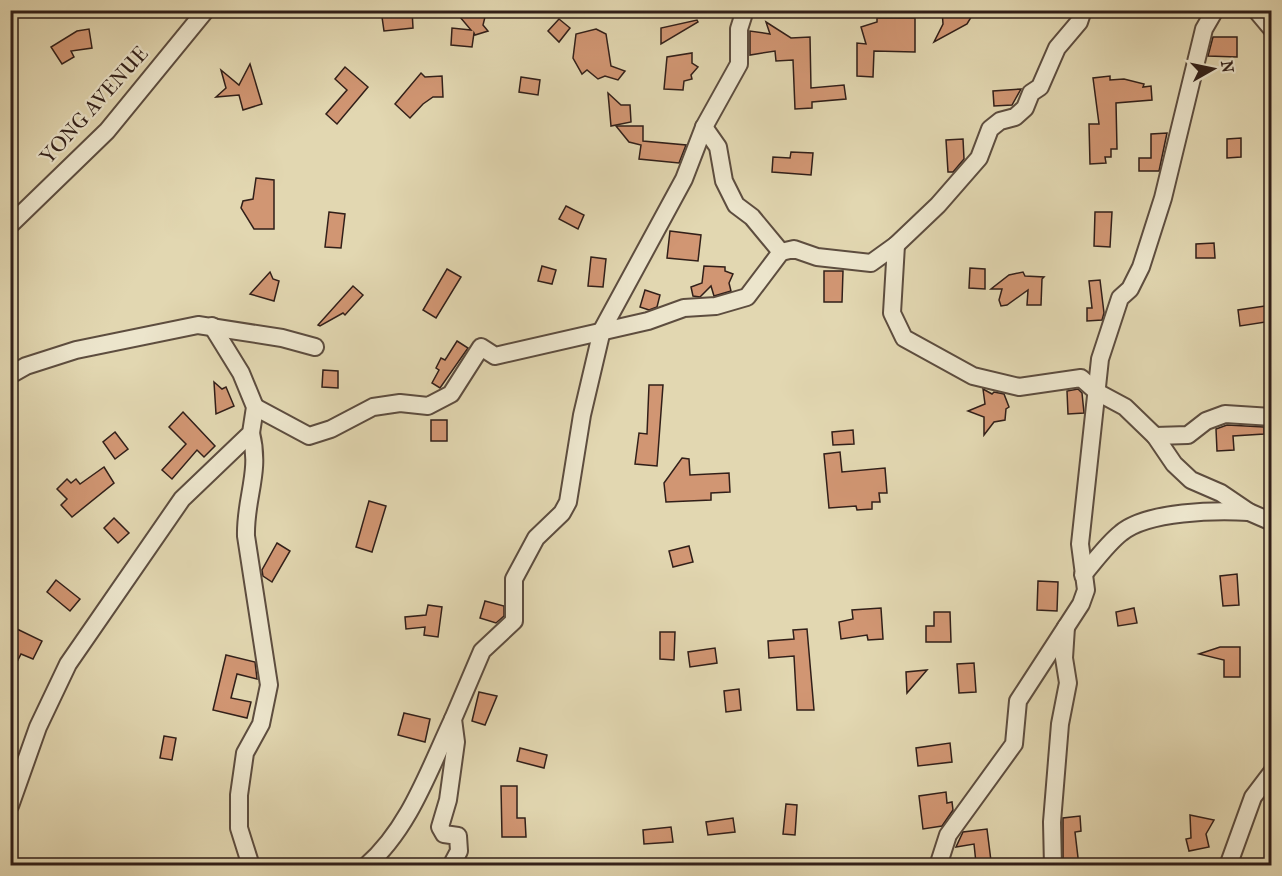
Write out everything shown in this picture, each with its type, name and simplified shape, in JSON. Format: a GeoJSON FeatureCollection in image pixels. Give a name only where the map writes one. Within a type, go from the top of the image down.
{"type":"FeatureCollection","features":[{"type":"Feature","properties":{"kind":"street","name":"YONG AVENUE"},"geometry":{"type":"LineString","coordinates":[[10,225],[107,131],[206,10]]}},
{"type":"Feature","properties":{"kind":"street"},"geometry":{"type":"LineString","coordinates":[[366,866],[384,849],[401,826],[453,719],[482,651],[514,621],[514,579],[536,538],[562,513],[568,502],[580,427],[602,330],[684,179],[704,127],[739,64],[739,29],[745,10]]}},
{"type":"Feature","properties":{"kind":"street"},"geometry":{"type":"LineString","coordinates":[[255,407],[309,436],[331,429],[373,407],[400,403],[428,406],[452,394],[481,347],[495,356],[648,321],[684,308],[716,306],[747,297],[781,252],[794,249],[817,257],[871,263],[896,245],[938,205],[974,163],[984,147],[990,129],[1000,121],[1015,117],[1025,108],[1031,93],[1040,87],[1057,48],[1079,22],[1083,10]]}},
{"type":"Feature","properties":{"kind":"street"},"geometry":{"type":"LineString","coordinates":[[938,866],[948,835],[1014,744],[1018,700],[1081,604],[1086,590],[1080,544],[1100,359],[1120,298],[1130,289],[1141,267],[1172,166],[1204,29],[1215,10]]}},
{"type":"Feature","properties":{"kind":"street"},"geometry":{"type":"LineString","coordinates":[[1256,10],[1272,29]]}},
{"type":"Feature","properties":{"kind":"street"},"geometry":{"type":"LineString","coordinates":[[704,127],[718,147],[724,181],[736,205],[752,217],[781,252]]}},
{"type":"Feature","properties":{"kind":"street"},"geometry":{"type":"LineString","coordinates":[[896,245],[892,313],[904,338],[973,376],[1019,387],[1081,378],[1096,392],[1125,407],[1155,436],[1174,464],[1191,480],[1221,493],[1250,512],[1272,522]]}},
{"type":"Feature","properties":{"kind":"street"},"geometry":{"type":"LineString","coordinates":[[10,375],[26,366],[76,350],[198,324],[282,338],[315,347]]}},
{"type":"Feature","properties":{"kind":"street"},"geometry":{"type":"LineString","coordinates":[[212,326],[241,373],[255,407],[251,433],[256,455],[245,516],[246,536],[269,685],[261,724],[244,753],[239,795],[239,828],[251,866]]}},
{"type":"Feature","properties":{"kind":"street"},"geometry":{"type":"LineString","coordinates":[[1155,436],[1188,435],[1206,421],[1225,414],[1272,417]]}},
{"type":"Feature","properties":{"kind":"street"},"geometry":{"type":"LineString","coordinates":[[10,806],[38,727],[68,664],[182,499],[251,433]]}},
{"type":"Feature","properties":{"kind":"street"},"geometry":{"type":"LineString","coordinates":[[1083,575],[1122,532],[1147,519],[1228,511],[1250,512]]}},
{"type":"Feature","properties":{"kind":"street"},"geometry":{"type":"LineString","coordinates":[[1053,866],[1052,822],[1060,724],[1068,683],[1064,658],[1066,626]]}},
{"type":"Feature","properties":{"kind":"street"},"geometry":{"type":"LineString","coordinates":[[451,866],[459,851],[458,836],[444,834],[440,827],[448,800],[456,742],[453,719]]}},
{"type":"Feature","properties":{"kind":"street"},"geometry":{"type":"LineString","coordinates":[[1228,866],[1253,797],[1272,772]]}},
{"type":"Feature","properties":{"kind":"building"},"geometry":{"type":"Polygon","coordinates":[[[381,10],[412,10],[413,28],[384,31],[381,10]]]}},
{"type":"Feature","properties":{"kind":"building"},"geometry":{"type":"Polygon","coordinates":[[[454,10],[480,10],[485,17],[483,25],[488,31],[475,35],[474,33],[472,47],[451,45],[452,28],[471,30],[454,10]]]}},
{"type":"Feature","properties":{"kind":"building"},"geometry":{"type":"Polygon","coordinates":[[[942,10],[973,14],[967,24],[934,42],[943,24],[942,10]]]}},
{"type":"Feature","properties":{"kind":"building"},"geometry":{"type":"Polygon","coordinates":[[[877,18],[915,18],[915,52],[874,51],[873,77],[857,76],[857,43],[866,44],[861,27],[877,22],[877,18]]]}},
{"type":"Feature","properties":{"kind":"building"},"geometry":{"type":"Polygon","coordinates":[[[559,19],[570,28],[559,42],[548,31],[559,19]]]}},
{"type":"Feature","properties":{"kind":"building"},"geometry":{"type":"Polygon","coordinates":[[[697,20],[698,22],[661,44],[661,28],[697,20]]]}},
{"type":"Feature","properties":{"kind":"building"},"geometry":{"type":"Polygon","coordinates":[[[766,22],[791,38],[810,37],[811,88],[844,85],[846,99],[812,102],[812,108],[795,109],[793,60],[776,61],[775,51],[750,55],[750,31],[770,34],[766,22]]]}},
{"type":"Feature","properties":{"kind":"building"},"geometry":{"type":"Polygon","coordinates":[[[89,29],[92,48],[71,51],[74,57],[62,64],[51,47],[77,31],[89,29]]]}},
{"type":"Feature","properties":{"kind":"building"},"geometry":{"type":"Polygon","coordinates":[[[596,29],[606,34],[611,66],[625,71],[618,80],[605,76],[598,79],[587,70],[582,74],[573,58],[576,34],[596,29]]]}},
{"type":"Feature","properties":{"kind":"building"},"geometry":{"type":"Polygon","coordinates":[[[1213,37],[1237,37],[1237,57],[1208,56],[1213,37]]]}},
{"type":"Feature","properties":{"kind":"building"},"geometry":{"type":"Polygon","coordinates":[[[692,53],[692,63],[698,67],[691,75],[692,79],[684,81],[683,90],[664,89],[667,57],[692,53]]]}},
{"type":"Feature","properties":{"kind":"building"},"geometry":{"type":"Polygon","coordinates":[[[250,64],[262,104],[243,110],[239,95],[216,97],[226,88],[221,70],[239,85],[250,64]]]}},
{"type":"Feature","properties":{"kind":"building"},"geometry":{"type":"Polygon","coordinates":[[[345,67],[368,87],[337,124],[326,114],[347,90],[335,79],[345,67]]]}},
{"type":"Feature","properties":{"kind":"building"},"geometry":{"type":"Polygon","coordinates":[[[421,73],[425,77],[442,76],[443,97],[433,97],[410,118],[395,104],[421,73]]]}},
{"type":"Feature","properties":{"kind":"building"},"geometry":{"type":"Polygon","coordinates":[[[1110,76],[1110,80],[1124,79],[1144,84],[1143,87],[1151,86],[1152,100],[1116,103],[1117,149],[1111,149],[1111,157],[1105,157],[1106,163],[1090,164],[1089,124],[1099,124],[1093,78],[1110,76]]]}},
{"type":"Feature","properties":{"kind":"building"},"geometry":{"type":"Polygon","coordinates":[[[521,77],[540,80],[538,95],[519,92],[521,77]]]}},
{"type":"Feature","properties":{"kind":"building"},"geometry":{"type":"Polygon","coordinates":[[[1021,89],[1012,105],[994,106],[993,91],[1021,89]]]}},
{"type":"Feature","properties":{"kind":"building"},"geometry":{"type":"Polygon","coordinates":[[[608,93],[621,105],[630,105],[631,122],[611,126],[608,93]]]}},
{"type":"Feature","properties":{"kind":"building"},"geometry":{"type":"Polygon","coordinates":[[[616,126],[643,126],[643,141],[686,145],[679,163],[639,159],[641,145],[629,142],[616,126]]]}},
{"type":"Feature","properties":{"kind":"building"},"geometry":{"type":"Polygon","coordinates":[[[1167,133],[1159,171],[1139,171],[1139,158],[1151,158],[1151,134],[1167,133]]]}},
{"type":"Feature","properties":{"kind":"building"},"geometry":{"type":"Polygon","coordinates":[[[1241,138],[1241,157],[1227,158],[1227,139],[1241,138]]]}},
{"type":"Feature","properties":{"kind":"building"},"geometry":{"type":"Polygon","coordinates":[[[963,139],[964,159],[953,172],[948,172],[946,140],[963,139]]]}},
{"type":"Feature","properties":{"kind":"building"},"geometry":{"type":"Polygon","coordinates":[[[791,152],[813,153],[811,175],[772,172],[773,157],[790,158],[791,152]]]}},
{"type":"Feature","properties":{"kind":"building"},"geometry":{"type":"Polygon","coordinates":[[[256,178],[274,180],[274,229],[254,229],[241,208],[243,201],[253,199],[256,178]]]}},
{"type":"Feature","properties":{"kind":"building"},"geometry":{"type":"Polygon","coordinates":[[[566,206],[584,215],[578,229],[559,219],[566,206]]]}},
{"type":"Feature","properties":{"kind":"building"},"geometry":{"type":"Polygon","coordinates":[[[329,212],[345,214],[341,248],[325,247],[329,212]]]}},
{"type":"Feature","properties":{"kind":"building"},"geometry":{"type":"Polygon","coordinates":[[[1095,212],[1112,212],[1110,247],[1094,246],[1095,212]]]}},
{"type":"Feature","properties":{"kind":"building"},"geometry":{"type":"Polygon","coordinates":[[[670,231],[701,235],[698,261],[667,258],[670,231]]]}},
{"type":"Feature","properties":{"kind":"building"},"geometry":{"type":"Polygon","coordinates":[[[1214,243],[1215,258],[1196,258],[1196,244],[1214,243]]]}},
{"type":"Feature","properties":{"kind":"building"},"geometry":{"type":"Polygon","coordinates":[[[591,257],[606,259],[603,287],[588,286],[591,257]]]}},
{"type":"Feature","properties":{"kind":"building"},"geometry":{"type":"Polygon","coordinates":[[[542,266],[556,270],[552,284],[538,281],[542,266]]]}},
{"type":"Feature","properties":{"kind":"building"},"geometry":{"type":"Polygon","coordinates":[[[704,266],[725,267],[725,271],[733,274],[729,283],[731,291],[714,296],[711,286],[700,297],[693,296],[691,287],[702,283],[704,266]]]}},
{"type":"Feature","properties":{"kind":"building"},"geometry":{"type":"Polygon","coordinates":[[[970,268],[985,269],[985,289],[969,288],[970,268]]]}},
{"type":"Feature","properties":{"kind":"building"},"geometry":{"type":"Polygon","coordinates":[[[447,269],[461,277],[436,318],[423,310],[447,269]]]}},
{"type":"Feature","properties":{"kind":"building"},"geometry":{"type":"Polygon","coordinates":[[[824,271],[843,271],[842,302],[824,302],[824,271]]]}},
{"type":"Feature","properties":{"kind":"building"},"geometry":{"type":"Polygon","coordinates":[[[270,272],[273,279],[279,281],[274,301],[250,294],[270,272]]]}},
{"type":"Feature","properties":{"kind":"building"},"geometry":{"type":"Polygon","coordinates":[[[1023,272],[1025,276],[1044,277],[1041,305],[1027,305],[1028,290],[1007,305],[1001,306],[999,300],[1002,289],[991,289],[1009,275],[1023,272]]]}},
{"type":"Feature","properties":{"kind":"building"},"geometry":{"type":"Polygon","coordinates":[[[1100,280],[1104,313],[1102,320],[1087,321],[1087,308],[1092,308],[1089,281],[1100,280]]]}},
{"type":"Feature","properties":{"kind":"building"},"geometry":{"type":"Polygon","coordinates":[[[353,286],[363,295],[345,315],[343,313],[318,325],[353,286]]]}},
{"type":"Feature","properties":{"kind":"building"},"geometry":{"type":"Polygon","coordinates":[[[645,290],[660,295],[657,307],[649,310],[640,307],[645,290]]]}},
{"type":"Feature","properties":{"kind":"building"},"geometry":{"type":"Polygon","coordinates":[[[1272,305],[1272,321],[1240,326],[1238,310],[1272,305]]]}},
{"type":"Feature","properties":{"kind":"building"},"geometry":{"type":"Polygon","coordinates":[[[457,341],[468,348],[440,388],[432,383],[439,370],[436,368],[441,358],[445,360],[457,341]]]}},
{"type":"Feature","properties":{"kind":"building"},"geometry":{"type":"Polygon","coordinates":[[[323,370],[338,371],[338,388],[322,387],[323,370]]]}},
{"type":"Feature","properties":{"kind":"building"},"geometry":{"type":"Polygon","coordinates":[[[214,382],[222,389],[226,387],[234,406],[216,414],[214,382]]]}},
{"type":"Feature","properties":{"kind":"building"},"geometry":{"type":"Polygon","coordinates":[[[649,385],[663,385],[657,466],[635,464],[639,433],[647,434],[649,385]]]}},
{"type":"Feature","properties":{"kind":"building"},"geometry":{"type":"Polygon","coordinates":[[[983,389],[992,394],[994,392],[1004,394],[1009,407],[1006,409],[1005,420],[994,422],[984,435],[984,417],[968,411],[985,404],[983,389]]]}},
{"type":"Feature","properties":{"kind":"building"},"geometry":{"type":"Polygon","coordinates":[[[1078,389],[1082,393],[1084,413],[1068,414],[1067,391],[1078,389]]]}},
{"type":"Feature","properties":{"kind":"building"},"geometry":{"type":"Polygon","coordinates":[[[183,412],[215,446],[204,457],[197,450],[172,479],[162,470],[186,444],[169,427],[183,412]]]}},
{"type":"Feature","properties":{"kind":"building"},"geometry":{"type":"Polygon","coordinates":[[[431,420],[447,420],[447,441],[431,441],[431,420]]]}},
{"type":"Feature","properties":{"kind":"building"},"geometry":{"type":"Polygon","coordinates":[[[1227,425],[1264,427],[1264,434],[1233,436],[1234,450],[1217,451],[1216,429],[1227,425]]]}},
{"type":"Feature","properties":{"kind":"building"},"geometry":{"type":"Polygon","coordinates":[[[853,430],[854,444],[833,445],[832,432],[853,430]]]}},
{"type":"Feature","properties":{"kind":"building"},"geometry":{"type":"Polygon","coordinates":[[[115,432],[128,449],[115,459],[103,442],[115,432]]]}},
{"type":"Feature","properties":{"kind":"building"},"geometry":{"type":"Polygon","coordinates":[[[840,452],[842,472],[885,468],[887,493],[879,493],[880,502],[872,502],[872,509],[857,510],[856,506],[829,508],[824,454],[840,452]]]}},
{"type":"Feature","properties":{"kind":"building"},"geometry":{"type":"Polygon","coordinates":[[[682,458],[689,459],[690,475],[729,473],[730,492],[711,493],[711,500],[666,502],[664,483],[682,458]]]}},
{"type":"Feature","properties":{"kind":"building"},"geometry":{"type":"Polygon","coordinates":[[[104,467],[114,483],[72,517],[61,505],[67,499],[57,489],[67,479],[71,483],[76,479],[80,484],[104,467]]]}},
{"type":"Feature","properties":{"kind":"building"},"geometry":{"type":"Polygon","coordinates":[[[369,501],[386,506],[372,552],[356,547],[369,501]]]}},
{"type":"Feature","properties":{"kind":"building"},"geometry":{"type":"Polygon","coordinates":[[[114,518],[129,533],[118,543],[104,528],[114,518]]]}},
{"type":"Feature","properties":{"kind":"building"},"geometry":{"type":"Polygon","coordinates":[[[277,543],[290,551],[272,582],[263,576],[262,570],[277,543]]]}},
{"type":"Feature","properties":{"kind":"building"},"geometry":{"type":"Polygon","coordinates":[[[689,546],[693,562],[673,567],[669,551],[689,546]]]}},
{"type":"Feature","properties":{"kind":"building"},"geometry":{"type":"Polygon","coordinates":[[[1237,574],[1239,605],[1223,606],[1220,576],[1237,574]]]}},
{"type":"Feature","properties":{"kind":"building"},"geometry":{"type":"Polygon","coordinates":[[[56,580],[80,599],[70,611],[47,592],[56,580]]]}},
{"type":"Feature","properties":{"kind":"building"},"geometry":{"type":"Polygon","coordinates":[[[1038,581],[1058,582],[1057,611],[1037,610],[1038,581]]]}},
{"type":"Feature","properties":{"kind":"building"},"geometry":{"type":"Polygon","coordinates":[[[485,601],[504,606],[504,616],[496,623],[480,618],[485,601]]]}},
{"type":"Feature","properties":{"kind":"building"},"geometry":{"type":"Polygon","coordinates":[[[428,605],[442,607],[438,637],[424,635],[425,627],[406,629],[405,617],[426,615],[428,605]]]}},
{"type":"Feature","properties":{"kind":"building"},"geometry":{"type":"Polygon","coordinates":[[[881,608],[883,639],[868,640],[867,635],[841,639],[839,622],[853,619],[852,610],[881,608]]]}},
{"type":"Feature","properties":{"kind":"building"},"geometry":{"type":"Polygon","coordinates":[[[1134,608],[1137,623],[1118,626],[1116,612],[1134,608]]]}},
{"type":"Feature","properties":{"kind":"building"},"geometry":{"type":"Polygon","coordinates":[[[934,612],[950,612],[951,642],[926,642],[926,626],[934,626],[934,612]]]}},
{"type":"Feature","properties":{"kind":"building"},"geometry":{"type":"Polygon","coordinates":[[[17,629],[42,641],[33,659],[21,654],[10,676],[10,644],[17,629]]]}},
{"type":"Feature","properties":{"kind":"building"},"geometry":{"type":"Polygon","coordinates":[[[807,629],[814,710],[797,710],[794,656],[769,658],[768,641],[794,639],[793,630],[807,629]]]}},
{"type":"Feature","properties":{"kind":"building"},"geometry":{"type":"Polygon","coordinates":[[[660,632],[675,632],[674,660],[660,659],[660,632]]]}},
{"type":"Feature","properties":{"kind":"building"},"geometry":{"type":"Polygon","coordinates":[[[1220,647],[1240,647],[1240,677],[1224,677],[1224,660],[1199,654],[1220,647]]]}},
{"type":"Feature","properties":{"kind":"building"},"geometry":{"type":"Polygon","coordinates":[[[715,648],[717,663],[690,667],[688,652],[715,648]]]}},
{"type":"Feature","properties":{"kind":"building"},"geometry":{"type":"Polygon","coordinates":[[[226,655],[255,662],[257,679],[237,674],[231,698],[251,702],[247,718],[213,710],[226,655]]]}},
{"type":"Feature","properties":{"kind":"building"},"geometry":{"type":"Polygon","coordinates":[[[974,663],[976,692],[959,693],[957,664],[974,663]]]}},
{"type":"Feature","properties":{"kind":"building"},"geometry":{"type":"Polygon","coordinates":[[[927,670],[907,693],[906,672],[927,670]]]}},
{"type":"Feature","properties":{"kind":"building"},"geometry":{"type":"Polygon","coordinates":[[[739,689],[741,710],[726,712],[724,691],[739,689]]]}},
{"type":"Feature","properties":{"kind":"building"},"geometry":{"type":"Polygon","coordinates":[[[479,692],[497,696],[485,725],[472,721],[479,692]]]}},
{"type":"Feature","properties":{"kind":"building"},"geometry":{"type":"Polygon","coordinates":[[[404,713],[430,719],[425,742],[398,735],[404,713]]]}},
{"type":"Feature","properties":{"kind":"building"},"geometry":{"type":"Polygon","coordinates":[[[164,736],[176,738],[172,760],[160,758],[164,736]]]}},
{"type":"Feature","properties":{"kind":"building"},"geometry":{"type":"Polygon","coordinates":[[[950,743],[952,762],[918,766],[916,748],[950,743]]]}},
{"type":"Feature","properties":{"kind":"building"},"geometry":{"type":"Polygon","coordinates":[[[520,748],[547,755],[544,768],[517,761],[520,748]]]}},
{"type":"Feature","properties":{"kind":"building"},"geometry":{"type":"Polygon","coordinates":[[[501,786],[517,786],[517,818],[525,818],[526,837],[502,837],[501,786]]]}},
{"type":"Feature","properties":{"kind":"building"},"geometry":{"type":"Polygon","coordinates":[[[946,792],[947,803],[952,802],[953,810],[942,826],[923,829],[919,796],[946,792]]]}},
{"type":"Feature","properties":{"kind":"building"},"geometry":{"type":"Polygon","coordinates":[[[786,804],[797,805],[795,835],[783,834],[786,804]]]}},
{"type":"Feature","properties":{"kind":"building"},"geometry":{"type":"Polygon","coordinates":[[[1190,815],[1214,820],[1206,834],[1209,847],[1189,851],[1186,839],[1191,838],[1190,815]]]}},
{"type":"Feature","properties":{"kind":"building"},"geometry":{"type":"Polygon","coordinates":[[[1080,816],[1081,831],[1075,832],[1079,866],[1063,866],[1063,818],[1080,816]]]}},
{"type":"Feature","properties":{"kind":"building"},"geometry":{"type":"Polygon","coordinates":[[[733,818],[735,832],[708,835],[706,822],[733,818]]]}},
{"type":"Feature","properties":{"kind":"building"},"geometry":{"type":"Polygon","coordinates":[[[671,827],[673,842],[644,844],[643,830],[671,827]]]}},
{"type":"Feature","properties":{"kind":"building"},"geometry":{"type":"Polygon","coordinates":[[[987,829],[991,861],[976,863],[974,844],[956,847],[963,832],[987,829]]]}}]}
